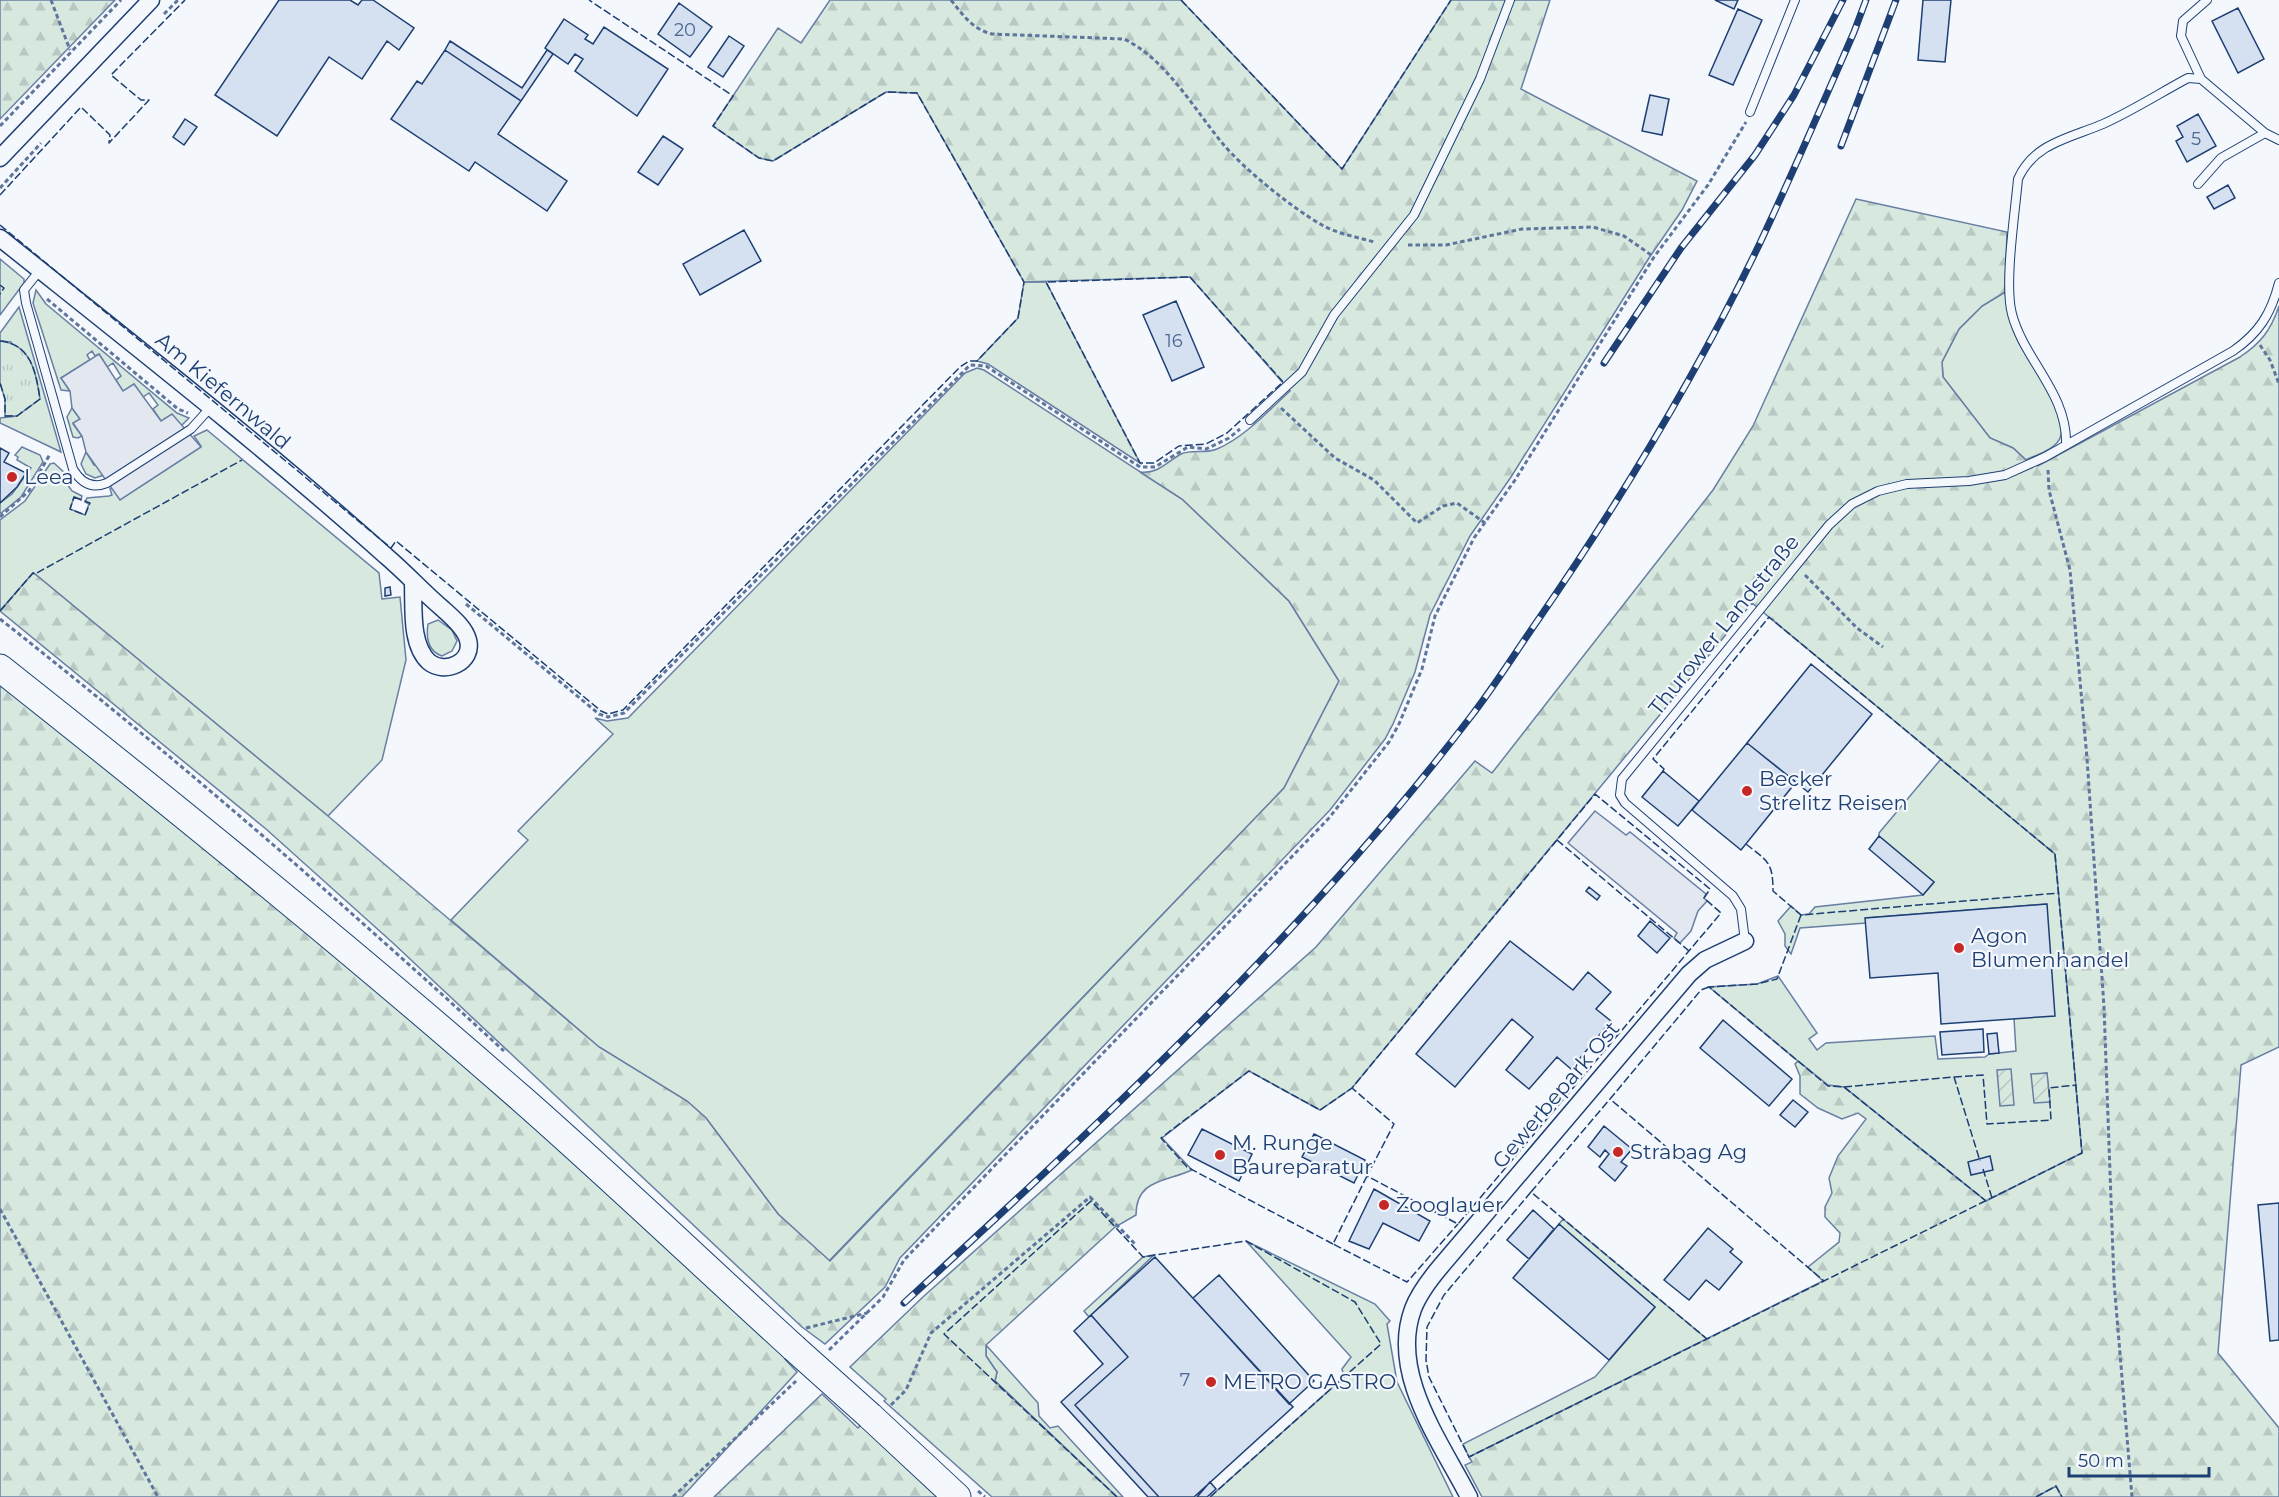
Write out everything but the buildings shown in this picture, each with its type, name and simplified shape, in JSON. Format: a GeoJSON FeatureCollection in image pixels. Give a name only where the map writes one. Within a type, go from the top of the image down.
{"type":"FeatureCollection","features":[{"type":"Feature","properties":{"kind":"main road"},"geometry":{"type":"LineString","coordinates":[[0,668],[163,797],[524,1101],[798,1339],[878,1412],[957,1497]]}},
{"type":"Feature","properties":{"kind":"street"},"geometry":{"type":"LineString","coordinates":[[0,158],[151,0]]}},
{"type":"Feature","properties":{"kind":"street","name":"Am Kiefernwald"},"geometry":{"type":"LineString","coordinates":[[0,238],[36,276],[205,415],[388,557],[413,584],[464,631],[469,642],[468,652],[453,667],[442,669],[425,659],[414,622],[413,584]]}},
{"type":"Feature","properties":{"kind":"street","name":"Gewerbepark Ost"},"geometry":{"type":"LineString","coordinates":[[1469,1497],[1414,1386],[1407,1348],[1413,1308],[1441,1266],[1689,974],[1705,960],[1744,942]]}},
{"type":"Feature","properties":{"kind":"lane"},"geometry":{"type":"LineString","coordinates":[[1250,420],[1302,372],[1334,315],[1425,197],[1480,79],[1510,0]]}},
{"type":"Feature","properties":{"kind":"lane"},"geometry":{"type":"LineString","coordinates":[[1750,112],[1795,0]]}},
{"type":"Feature","properties":{"kind":"lane"},"geometry":{"type":"LineString","coordinates":[[2207,0],[2183,21],[2181,36],[2201,79],[2265,133],[2279,140]]}},
{"type":"Feature","properties":{"kind":"lane"},"geometry":{"type":"LineString","coordinates":[[2066,445],[2064,418],[2056,398],[2021,338],[2012,313],[2009,292],[2018,179],[2023,167],[2036,154],[2055,141],[2103,123],[2188,78],[2201,79]]}},
{"type":"Feature","properties":{"kind":"lane"},"geometry":{"type":"LineString","coordinates":[[2198,184],[2221,158],[2265,133]]}},
{"type":"Feature","properties":{"kind":"lane"},"geometry":{"type":"LineString","coordinates":[[36,276],[24,290],[26,303],[73,469],[80,478],[92,486],[107,483],[205,415]]}},
{"type":"Feature","properties":{"kind":"lane","name":"Thurower Landstraße"},"geometry":{"type":"LineString","coordinates":[[1744,942],[1741,909],[1733,896],[1625,803],[1619,787],[1622,779],[1829,525],[1852,504],[1878,491],[1907,484],[1969,481],[2005,475],[2045,456],[2233,351],[2253,337],[2265,321],[2279,284]]}},
{"type":"Feature","properties":{"kind":"path"},"geometry":{"type":"LineString","coordinates":[[51,0],[70,51],[86,66]]}},
{"type":"Feature","properties":{"kind":"path"},"geometry":{"type":"LineString","coordinates":[[0,126],[121,0]]}},
{"type":"Feature","properties":{"kind":"path"},"geometry":{"type":"LineString","coordinates":[[951,0],[971,24],[992,34],[1124,39],[1139,46],[1182,92],[1226,147],[1281,196],[1322,225],[1390,245],[1446,245],[1522,229],[1593,227],[1624,236],[1654,257]]}},
{"type":"Feature","properties":{"kind":"path"},"geometry":{"type":"LineString","coordinates":[[826,1353],[883,1298],[904,1260],[1321,826],[1382,750],[1399,724],[1422,669],[1435,616],[1443,598],[1485,523],[1607,336],[1654,257],[1708,185],[1740,134],[1750,112]]}},
{"type":"Feature","properties":{"kind":"path"},"geometry":{"type":"LineString","coordinates":[[36,276],[58,310],[178,409],[205,415]]}},
{"type":"Feature","properties":{"kind":"path"},"geometry":{"type":"LineString","coordinates":[[2253,337],[2270,360],[2279,384]]}},
{"type":"Feature","properties":{"kind":"path"},"geometry":{"type":"LineString","coordinates":[[465,603],[599,714],[616,717],[624,713],[962,370],[970,365],[986,366],[1140,467],[1149,469],[1181,450],[1206,449],[1218,444],[1250,420]]}},
{"type":"Feature","properties":{"kind":"path"},"geometry":{"type":"LineString","coordinates":[[1273,399],[1335,458],[1374,480],[1417,523],[1443,506],[1457,503],[1485,523]]}},
{"type":"Feature","properties":{"kind":"path"},"geometry":{"type":"LineString","coordinates":[[0,517],[29,491],[50,454]]}},
{"type":"Feature","properties":{"kind":"path"},"geometry":{"type":"LineString","coordinates":[[2045,456],[2049,490],[2070,570],[2087,758],[2104,1007],[2114,1282],[2132,1497]]}},
{"type":"Feature","properties":{"kind":"path"},"geometry":{"type":"LineString","coordinates":[[1795,567],[1857,628],[1883,646]]}},
{"type":"Feature","properties":{"kind":"path"},"geometry":{"type":"LineString","coordinates":[[878,1412],[906,1390],[931,1333],[1090,1197],[1136,1245]]}},
{"type":"Feature","properties":{"kind":"path"},"geometry":{"type":"LineString","coordinates":[[0,1209],[158,1497]]}},
{"type":"Feature","properties":{"kind":"path"},"geometry":{"type":"LineString","coordinates":[[798,1339],[826,1321],[868,1312]]}},
{"type":"Feature","properties":{"kind":"path"},"geometry":{"type":"LineString","coordinates":[[673,1497],[801,1377]]}},
{"type":"Feature","properties":{"kind":"green space"},"geometry":{"type":"Polygon","coordinates":[[[0,0],[115,0],[0,119],[0,0]]]}},
{"type":"Feature","properties":{"kind":"green space"},"geometry":{"type":"Polygon","coordinates":[[[830,0],[1181,0],[1342,169],[1451,0],[1550,0],[1521,89],[1697,181],[1682,210],[1649,258],[1511,477],[1470,536],[1430,615],[1415,672],[1385,739],[1330,810],[900,1258],[885,1287],[825,1344],[802,1327],[393,943],[266,829],[0,611],[33,573],[35,574],[328,816],[599,1047],[687,1101],[706,1118],[778,1214],[830,1261],[1284,788],[1339,681],[1289,601],[1182,499],[1140,472],[1157,469],[1181,454],[1213,450],[1227,444],[1256,423],[1290,391],[1190,277],[1024,282],[917,93],[886,92],[773,161],[759,158],[713,126],[778,28],[801,43],[830,0]]]}},
{"type":"Feature","properties":{"kind":"green space"},"geometry":{"type":"Polygon","coordinates":[[[1856,199],[2007,232],[2005,292],[1982,306],[1959,329],[1942,362],[1943,377],[1990,438],[2013,448],[2026,460],[2038,466],[2240,357],[2264,335],[2279,306],[2279,1047],[2241,1065],[2218,1353],[2279,1428],[2279,1497],[2062,1497],[2056,1486],[2036,1497],[1482,1497],[1465,1465],[1472,1462],[1469,1457],[1823,1281],[1808,1267],[1839,1242],[1840,1233],[1825,1217],[1825,1207],[1832,1193],[1829,1178],[1838,1156],[1866,1119],[1858,1113],[1842,1119],[1818,1108],[1800,1094],[1800,1076],[1795,1064],[1798,1061],[1828,1085],[1844,1087],[1986,1201],[2082,1153],[2055,854],[1752,603],[1352,1088],[1320,1110],[1249,1071],[1162,1138],[1192,1170],[1147,1188],[1137,1203],[1136,1215],[1115,1227],[986,1345],[986,1356],[997,1372],[995,1381],[1117,1497],[992,1497],[884,1401],[886,1399],[850,1367],[924,1296],[1316,947],[1475,761],[1492,773],[1713,490],[1753,426],[1856,199]]]}},
{"type":"Feature","properties":{"kind":"green space"},"geometry":{"type":"Polygon","coordinates":[[[0,259],[24,279],[24,283],[0,315],[0,259]]]}},
{"type":"Feature","properties":{"kind":"green space"},"geometry":{"type":"Polygon","coordinates":[[[1024,282],[1046,282],[1140,463],[988,364],[977,361],[1018,318],[1024,282]]]}},
{"type":"Feature","properties":{"kind":"green space"},"geometry":{"type":"Polygon","coordinates":[[[36,290],[46,304],[177,413],[189,418],[181,426],[161,421],[153,409],[158,405],[149,393],[143,397],[134,384],[123,392],[116,380],[121,376],[113,363],[107,367],[99,354],[95,356],[92,351],[87,355],[90,360],[61,378],[70,391],[61,390],[33,303],[36,290]]]}},
{"type":"Feature","properties":{"kind":"green space"},"geometry":{"type":"Polygon","coordinates":[[[2005,292],[2015,335],[2047,388],[2062,428],[2058,442],[2026,460],[2013,448],[1990,438],[1943,377],[1942,362],[1959,329],[1982,306],[2005,292]]]}},
{"type":"Feature","properties":{"kind":"green space"},"geometry":{"type":"Polygon","coordinates":[[[19,307],[61,452],[0,423],[0,418],[17,416],[11,342],[0,341],[0,333],[19,307]]]}},
{"type":"Feature","properties":{"kind":"green space"},"geometry":{"type":"Polygon","coordinates":[[[0,341],[19,348],[34,370],[40,399],[17,416],[5,416],[5,399],[0,383],[0,341]]]}},
{"type":"Feature","properties":{"kind":"green space"},"geometry":{"type":"Polygon","coordinates":[[[977,368],[984,370],[1182,499],[1289,601],[1339,681],[1284,788],[829,1261],[778,1214],[706,1118],[687,1101],[599,1047],[451,920],[528,840],[518,831],[613,734],[595,718],[607,721],[628,718],[965,373],[977,368]]]}},
{"type":"Feature","properties":{"kind":"green space"},"geometry":{"type":"Polygon","coordinates":[[[72,408],[80,419],[73,424],[82,436],[78,438],[73,437],[67,417],[72,408]]]}},
{"type":"Feature","properties":{"kind":"green space"},"geometry":{"type":"Polygon","coordinates":[[[207,430],[379,573],[382,599],[400,597],[406,660],[382,760],[328,816],[33,573],[0,611],[0,520],[25,501],[50,464],[54,463],[68,476],[63,478],[72,491],[82,496],[81,500],[74,497],[70,509],[85,515],[89,504],[85,502],[87,498],[112,495],[110,489],[112,488],[120,499],[201,446],[194,436],[207,430]]]}},
{"type":"Feature","properties":{"kind":"green space"},"geometry":{"type":"Polygon","coordinates":[[[22,447],[40,455],[43,462],[21,497],[0,514],[0,503],[12,494],[31,468],[17,460],[18,457],[15,455],[22,447]]]}},
{"type":"Feature","properties":{"kind":"green space"},"geometry":{"type":"Polygon","coordinates":[[[86,452],[104,475],[95,478],[86,474],[81,464],[86,452]]]}},
{"type":"Feature","properties":{"kind":"green space"},"geometry":{"type":"Polygon","coordinates":[[[438,620],[452,630],[457,641],[452,651],[442,656],[431,647],[427,634],[428,624],[438,620]]]}},
{"type":"Feature","properties":{"kind":"green space"},"geometry":{"type":"Polygon","coordinates":[[[0,684],[170,817],[486,1082],[787,1355],[785,1359],[797,1372],[682,1497],[0,1497],[0,684]]]}},
{"type":"Feature","properties":{"kind":"green space"},"geometry":{"type":"Polygon","coordinates":[[[1941,759],[2055,854],[2082,1153],[1986,1201],[1844,1087],[1828,1086],[1709,987],[1757,984],[1778,976],[1817,1033],[1809,1039],[1817,1050],[1826,1043],[1935,1036],[1938,1059],[1985,1057],[1989,1054],[2016,1051],[2014,1018],[2046,904],[1866,918],[1866,923],[1800,928],[1791,954],[1785,946],[1785,934],[1778,921],[1791,906],[1801,915],[1809,914],[1815,907],[1923,895],[1934,882],[1879,836],[1879,833],[1941,759]],[[2047,1073],[2031,1075],[2049,1102],[2047,1073]]]}},
{"type":"Feature","properties":{"kind":"green space"},"geometry":{"type":"Polygon","coordinates":[[[2011,1069],[2014,1105],[2000,1106],[1997,1070],[2011,1069]]]}},
{"type":"Feature","properties":{"kind":"green space"},"geometry":{"type":"Polygon","coordinates":[[[2047,1073],[2050,1102],[2034,1103],[2031,1074],[2047,1073]]]}},
{"type":"Feature","properties":{"kind":"green space"},"geometry":{"type":"Polygon","coordinates":[[[1563,1219],[1707,1339],[1469,1457],[1463,1444],[1595,1377],[1655,1307],[1559,1224],[1563,1219]]]}},
{"type":"Feature","properties":{"kind":"green space"},"geometry":{"type":"Polygon","coordinates":[[[1246,1241],[1375,1304],[1390,1321],[1387,1324],[1397,1382],[1453,1497],[1210,1497],[1344,1377],[1342,1369],[1351,1357],[1246,1241]]]}},
{"type":"Feature","properties":{"kind":"green space"},"geometry":{"type":"Polygon","coordinates":[[[1154,1255],[1089,1317],[1084,1311],[1143,1257],[1154,1255]]]}},
{"type":"Feature","properties":{"kind":"green space"},"geometry":{"type":"Polygon","coordinates":[[[986,1345],[1038,1403],[1039,1416],[1050,1428],[1058,1426],[1123,1497],[1117,1497],[995,1381],[997,1372],[986,1356],[986,1345]]]}},
{"type":"Feature","properties":{"kind":"green space"},"geometry":{"type":"Polygon","coordinates":[[[822,1394],[858,1428],[862,1424],[941,1497],[714,1497],[822,1394]]]}},
{"type":"Feature","properties":{"kind":"green space"},"geometry":{"type":"Polygon","coordinates":[[[2056,1486],[2062,1497],[2036,1497],[2056,1486]]]}},
{"type":"Feature","properties":{"kind":"shaded area"},"geometry":{"type":"Polygon","coordinates":[[[99,354],[123,391],[134,384],[161,421],[172,414],[201,447],[120,500],[86,452],[82,436],[73,423],[80,419],[72,408],[70,391],[61,378],[99,354]]]}},
{"type":"Feature","properties":{"kind":"shaded area"},"geometry":{"type":"Polygon","coordinates":[[[1595,811],[1626,835],[1630,832],[1706,894],[1704,898],[1707,901],[1698,911],[1691,931],[1680,943],[1674,938],[1677,933],[1568,843],[1595,811]]]}},
{"type":"Feature","properties":{"kind":"railway"},"geometry":{"type":"LineString","coordinates":[[1604,363],[1681,248],[1755,155],[1794,95],[1843,0]]}},
{"type":"Feature","properties":{"kind":"railway"},"geometry":{"type":"LineString","coordinates":[[904,1303],[1200,1023],[1339,876],[1406,799],[1478,707],[1598,530],[1683,390],[1759,245],[1854,32],[1866,0]]}},
{"type":"Feature","properties":{"kind":"railway"},"geometry":{"type":"LineString","coordinates":[[1841,146],[1896,0]]}},
{"type":"Feature","properties":{"kind":"fence"},"geometry":{"type":"LineString","coordinates":[[0,195],[81,107],[110,135],[109,143],[149,100],[141,100],[111,75],[185,0]]}},
{"type":"Feature","properties":{"kind":"fence"},"geometry":{"type":"LineString","coordinates":[[0,225],[391,548],[396,541],[601,711],[608,714],[623,710],[960,367],[969,361],[977,361],[1018,318],[1024,282],[917,93],[886,92],[773,161],[759,158],[713,126],[733,96],[589,0]]}},
{"type":"Feature","properties":{"kind":"fence"},"geometry":{"type":"LineString","coordinates":[[1181,0],[1342,169],[1451,0]]}},
{"type":"Feature","properties":{"kind":"fence"},"geometry":{"type":"LineString","coordinates":[[1190,277],[1283,382],[1227,433],[1206,444],[1179,446],[1154,463],[1140,463],[1046,282],[1190,277]]}},
{"type":"Feature","properties":{"kind":"fence"},"geometry":{"type":"LineString","coordinates":[[0,285],[4,288],[0,294]]}},
{"type":"Feature","properties":{"kind":"fence"},"geometry":{"type":"LineString","coordinates":[[0,341],[19,348],[30,361],[40,399],[17,416],[5,416],[5,399],[0,383]]}},
{"type":"Feature","properties":{"kind":"fence"},"geometry":{"type":"LineString","coordinates":[[0,611],[33,573],[35,574],[242,460]]}},
{"type":"Feature","properties":{"kind":"fence"},"geometry":{"type":"LineString","coordinates":[[74,497],[90,503],[85,515],[70,509],[74,497]]}},
{"type":"Feature","properties":{"kind":"fence"},"geometry":{"type":"LineString","coordinates":[[1663,771],[1664,769],[1653,759],[1769,617],[2055,854],[2082,1153],[1469,1457],[1429,1377],[1426,1360],[1427,1327],[1444,1295],[1531,1192],[1707,1339]]}},
{"type":"Feature","properties":{"kind":"fence"},"geometry":{"type":"LineString","coordinates":[[1333,1244],[1187,1167],[1161,1138],[1249,1071],[1320,1110],[1352,1088],[1595,794],[1710,889],[1704,898],[1721,913],[1458,1224],[1367,1176],[1394,1124],[1352,1088]]}},
{"type":"Feature","properties":{"kind":"fence"},"geometry":{"type":"LineString","coordinates":[[1557,840],[1689,951]]}},
{"type":"Feature","properties":{"kind":"fence"},"geometry":{"type":"LineString","coordinates":[[1746,844],[1770,867],[1773,891],[1801,915],[2059,893]]}},
{"type":"Feature","properties":{"kind":"fence"},"geometry":{"type":"LineString","coordinates":[[1801,915],[1777,979],[1757,984],[1709,987],[1828,1086],[1844,1087],[1986,1201]]}},
{"type":"Feature","properties":{"kind":"fence"},"geometry":{"type":"LineString","coordinates":[[1709,987],[1701,990],[1610,1099],[1824,1281]]}},
{"type":"Feature","properties":{"kind":"fence"},"geometry":{"type":"LineString","coordinates":[[1954,1077],[1983,1075],[1987,1124],[2051,1120],[2049,1088],[2076,1085]]}},
{"type":"Feature","properties":{"kind":"fence"},"geometry":{"type":"LineString","coordinates":[[1844,1087],[1954,1077],[1980,1161]]}},
{"type":"Feature","properties":{"kind":"fence"},"geometry":{"type":"LineString","coordinates":[[1531,1192],[1610,1099]]}},
{"type":"Feature","properties":{"kind":"fence"},"geometry":{"type":"LineString","coordinates":[[1983,1169],[1992,1198]]}},
{"type":"Feature","properties":{"kind":"fence"},"geometry":{"type":"LineString","coordinates":[[1367,1176],[1333,1244],[1407,1282],[1458,1224]]}},
{"type":"Feature","properties":{"kind":"fence"},"geometry":{"type":"LineString","coordinates":[[1117,1497],[944,1334],[1091,1201],[1143,1257],[1246,1241],[1355,1302],[1381,1344],[1210,1497]]}},
{"type":"Feature","properties":{"kind":"fence"},"geometry":{"type":"LineString","coordinates":[[2036,1497],[2056,1486],[2062,1497]]}},
{"type":"Feature","properties":{"kind":"place","name":"Leea"},"geometry":{"type":"Point","coordinates":[12,477]}},
{"type":"Feature","properties":{"kind":"place","name":"Becker Strelitz Reisen"},"geometry":{"type":"Point","coordinates":[1747,791]}},
{"type":"Feature","properties":{"kind":"place","name":"Agon Blumenhandel"},"geometry":{"type":"Point","coordinates":[1959,948]}},
{"type":"Feature","properties":{"kind":"place","name":"Strabag Ag"},"geometry":{"type":"Point","coordinates":[1618,1152]}},
{"type":"Feature","properties":{"kind":"place","name":"M. Runge Baureparatur"},"geometry":{"type":"Point","coordinates":[1220,1155]}},
{"type":"Feature","properties":{"kind":"place","name":"Zooglauer"},"geometry":{"type":"Point","coordinates":[1384,1205]}},
{"type":"Feature","properties":{"kind":"place","name":"METRO GASTRO"},"geometry":{"type":"Point","coordinates":[1211,1382]}}]}
